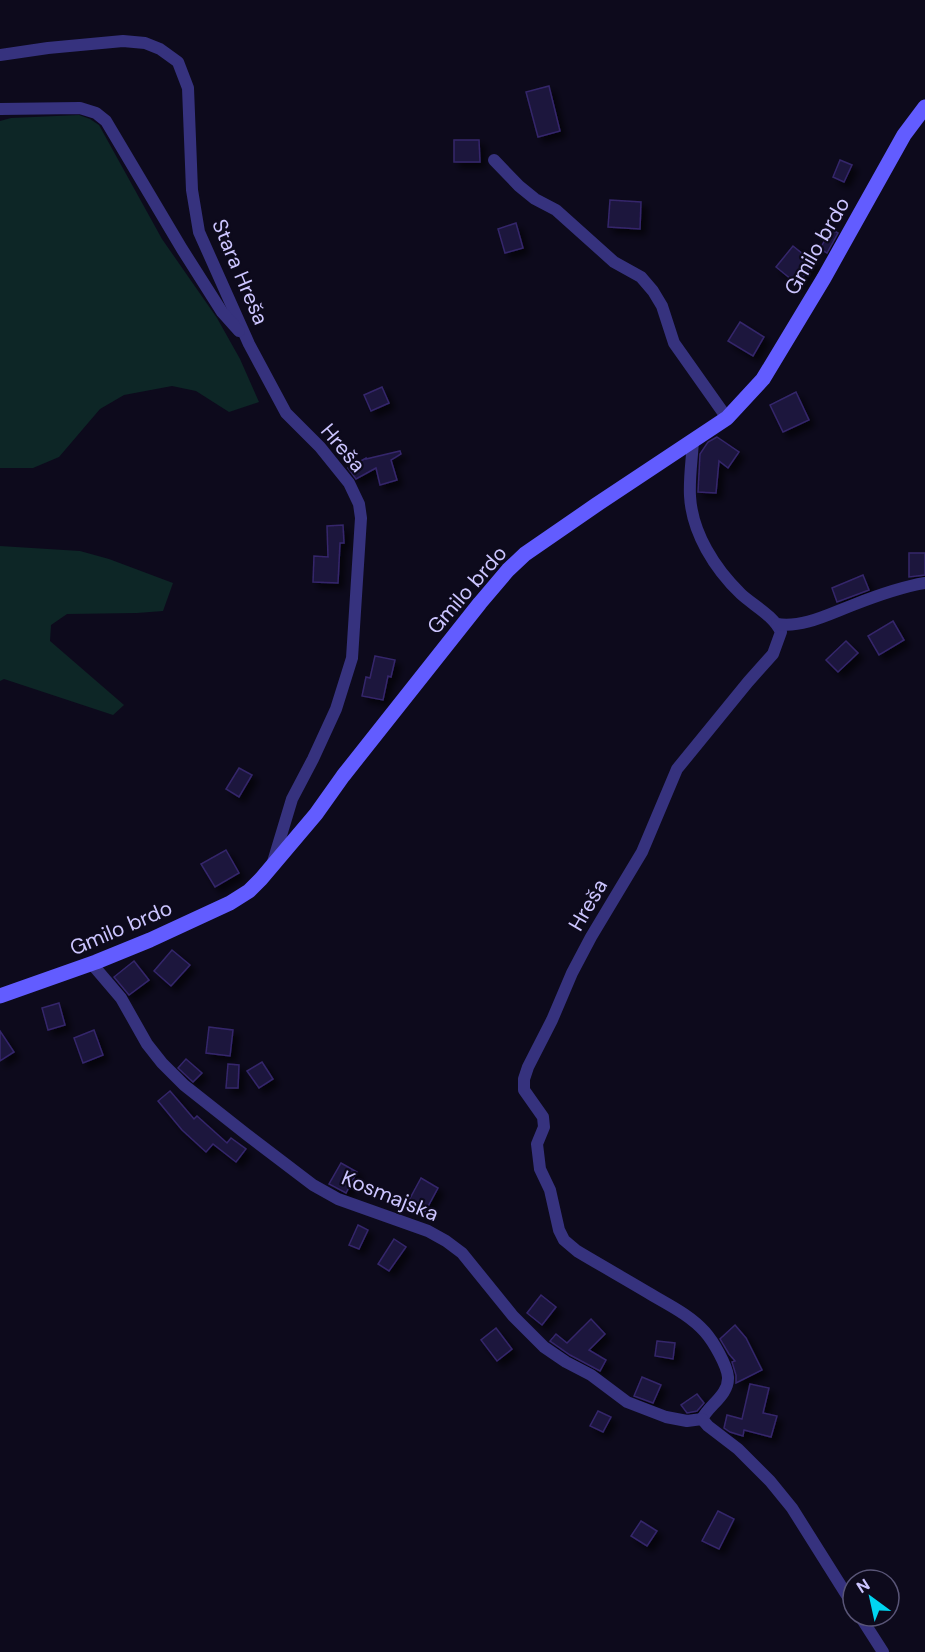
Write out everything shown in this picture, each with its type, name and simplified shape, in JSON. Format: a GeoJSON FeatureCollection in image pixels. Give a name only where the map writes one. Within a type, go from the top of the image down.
{"type":"FeatureCollection","features":[{"type":"Feature","properties":{"kind":"main road","name":"Gmilo brdo"},"geometry":{"type":"LineString","coordinates":[[0,996],[92,964],[150,940],[230,903],[249,891],[316,814],[343,776],[508,570],[525,554],[727,418],[763,380],[824,278],[904,135],[925,107]]}},
{"type":"Feature","properties":{"kind":"street","name":"Stara Hreša"},"geometry":{"type":"LineString","coordinates":[[0,55],[123,41],[145,43],[178,62],[188,88],[192,190],[199,232],[249,344]]}},
{"type":"Feature","properties":{"kind":"street","name":"Stara Hreša"},"geometry":{"type":"LineString","coordinates":[[0,109],[80,108],[96,113],[106,121],[222,312],[249,344]]}},
{"type":"Feature","properties":{"kind":"street"},"geometry":{"type":"LineString","coordinates":[[494,160],[519,186],[535,199],[556,210],[614,262],[641,277],[662,306],[674,343],[727,418]]}},
{"type":"Feature","properties":{"kind":"street","name":"Hreša"},"geometry":{"type":"LineString","coordinates":[[249,344],[286,413],[320,447],[349,483],[359,504],[361,518],[352,658],[336,709],[292,799],[272,865]]}},
{"type":"Feature","properties":{"kind":"street"},"geometry":{"type":"LineString","coordinates":[[693,441],[690,497],[704,544],[719,569],[733,585],[777,624],[795,624],[824,616],[885,594],[925,583]]}},
{"type":"Feature","properties":{"kind":"street","name":"Hreša"},"geometry":{"type":"LineString","coordinates":[[702,1419],[707,1410],[726,1390],[728,1377],[715,1346],[706,1332],[687,1316],[577,1251],[564,1240],[559,1230],[550,1190],[540,1169],[537,1156],[537,1144],[544,1127],[543,1118],[524,1090],[524,1079],[586,946],[642,852],[678,769],[773,654],[781,632],[777,624]]}},
{"type":"Feature","properties":{"kind":"street","name":"Kosmajska"},"geometry":{"type":"LineString","coordinates":[[92,964],[121,998],[147,1044],[162,1063],[184,1085],[246,1134],[305,1178],[338,1199],[428,1231],[462,1252],[513,1316],[544,1347],[627,1402],[666,1417],[687,1421],[702,1419]]}},
{"type":"Feature","properties":{"kind":"street"},"geometry":{"type":"LineString","coordinates":[[702,1419],[738,1449],[770,1481],[792,1508],[841,1586]]}},
{"type":"Feature","properties":{"kind":"street"},"geometry":{"type":"LineString","coordinates":[[868,1628],[883,1652]]}},
{"type":"Feature","properties":{"kind":"green space"},"geometry":{"type":"Polygon","coordinates":[[[79,115],[99,125],[162,239],[217,318],[240,359],[259,402],[229,412],[196,391],[172,386],[124,395],[100,409],[59,457],[33,468],[0,468],[0,121],[11,118],[79,115]]]}},
{"type":"Feature","properties":{"kind":"green space"},"geometry":{"type":"Polygon","coordinates":[[[0,546],[80,551],[109,559],[173,583],[163,611],[67,614],[51,625],[50,641],[124,705],[113,715],[4,679],[0,681],[0,546]]]}},
{"type":"Feature","properties":{"kind":"building"},"geometry":{"type":"Polygon","coordinates":[[[549,86],[560,131],[538,137],[526,92],[549,86]]]}},
{"type":"Feature","properties":{"kind":"building"},"geometry":{"type":"Polygon","coordinates":[[[454,140],[479,140],[480,162],[454,162],[454,140]]]}},
{"type":"Feature","properties":{"kind":"building"},"geometry":{"type":"Polygon","coordinates":[[[840,160],[852,165],[844,182],[833,177],[840,160]]]}},
{"type":"Feature","properties":{"kind":"building"},"geometry":{"type":"Polygon","coordinates":[[[610,200],[641,202],[640,229],[608,227],[610,200]]]}},
{"type":"Feature","properties":{"kind":"building"},"geometry":{"type":"Polygon","coordinates":[[[516,223],[523,248],[505,253],[498,229],[516,223]]]}},
{"type":"Feature","properties":{"kind":"building"},"geometry":{"type":"Polygon","coordinates":[[[831,229],[838,233],[827,253],[820,249],[831,229]]]}},
{"type":"Feature","properties":{"kind":"building"},"geometry":{"type":"Polygon","coordinates":[[[793,246],[814,263],[797,284],[776,267],[793,246]]]}},
{"type":"Feature","properties":{"kind":"building"},"geometry":{"type":"Polygon","coordinates":[[[740,322],[764,337],[753,356],[728,341],[740,322]]]}},
{"type":"Feature","properties":{"kind":"building"},"geometry":{"type":"Polygon","coordinates":[[[382,387],[389,403],[371,411],[364,395],[382,387]]]}},
{"type":"Feature","properties":{"kind":"building"},"geometry":{"type":"Polygon","coordinates":[[[796,392],[809,420],[783,432],[770,405],[796,392]]]}},
{"type":"Feature","properties":{"kind":"building"},"geometry":{"type":"Polygon","coordinates":[[[717,437],[739,452],[728,468],[719,461],[716,493],[698,492],[700,454],[708,442],[717,437]]]}},
{"type":"Feature","properties":{"kind":"building"},"geometry":{"type":"Polygon","coordinates":[[[400,451],[401,454],[391,460],[397,480],[380,485],[376,468],[356,479],[348,468],[366,458],[400,451]]]}},
{"type":"Feature","properties":{"kind":"building"},"geometry":{"type":"Polygon","coordinates":[[[343,525],[344,543],[340,543],[338,583],[313,582],[314,556],[328,557],[327,526],[343,525]]]}},
{"type":"Feature","properties":{"kind":"building"},"geometry":{"type":"Polygon","coordinates":[[[909,553],[925,553],[925,575],[909,577],[909,553]]]}},
{"type":"Feature","properties":{"kind":"building"},"geometry":{"type":"Polygon","coordinates":[[[863,575],[869,590],[837,602],[832,588],[863,575]]]}},
{"type":"Feature","properties":{"kind":"building"},"geometry":{"type":"Polygon","coordinates":[[[893,621],[904,640],[879,655],[868,636],[893,621]]]}},
{"type":"Feature","properties":{"kind":"building"},"geometry":{"type":"Polygon","coordinates":[[[846,641],[858,653],[838,672],[826,660],[846,641]]]}},
{"type":"Feature","properties":{"kind":"building"},"geometry":{"type":"Polygon","coordinates":[[[375,656],[395,660],[391,677],[388,676],[383,700],[362,696],[366,677],[370,678],[375,656]]]}},
{"type":"Feature","properties":{"kind":"building"},"geometry":{"type":"Polygon","coordinates":[[[239,768],[252,775],[239,797],[226,789],[239,768]]]}},
{"type":"Feature","properties":{"kind":"building"},"geometry":{"type":"Polygon","coordinates":[[[226,850],[239,873],[215,887],[201,864],[226,850]]]}},
{"type":"Feature","properties":{"kind":"building"},"geometry":{"type":"Polygon","coordinates":[[[172,950],[190,965],[171,986],[154,971],[172,950]]]}},
{"type":"Feature","properties":{"kind":"building"},"geometry":{"type":"Polygon","coordinates":[[[134,961],[149,980],[129,995],[114,977],[134,961]]]}},
{"type":"Feature","properties":{"kind":"building"},"geometry":{"type":"Polygon","coordinates":[[[59,1003],[65,1025],[48,1030],[42,1008],[59,1003]]]}},
{"type":"Feature","properties":{"kind":"building"},"geometry":{"type":"Polygon","coordinates":[[[209,1027],[233,1030],[230,1056],[206,1053],[209,1027]]]}},
{"type":"Feature","properties":{"kind":"building"},"geometry":{"type":"Polygon","coordinates":[[[94,1030],[103,1055],[83,1063],[74,1038],[94,1030]]]}},
{"type":"Feature","properties":{"kind":"building"},"geometry":{"type":"Polygon","coordinates":[[[0,1031],[14,1052],[0,1061],[0,1031]]]}},
{"type":"Feature","properties":{"kind":"building"},"geometry":{"type":"Polygon","coordinates":[[[186,1059],[202,1073],[193,1082],[178,1068],[186,1059]]]}},
{"type":"Feature","properties":{"kind":"building"},"geometry":{"type":"Polygon","coordinates":[[[262,1062],[273,1079],[259,1088],[247,1071],[262,1062]]]}},
{"type":"Feature","properties":{"kind":"building"},"geometry":{"type":"Polygon","coordinates":[[[228,1064],[239,1065],[238,1088],[226,1088],[228,1064]]]}},
{"type":"Feature","properties":{"kind":"building"},"geometry":{"type":"Polygon","coordinates":[[[170,1091],[194,1119],[197,1116],[227,1143],[231,1138],[246,1149],[236,1162],[213,1144],[206,1152],[182,1130],[158,1101],[170,1091]]]}},
{"type":"Feature","properties":{"kind":"building"},"geometry":{"type":"Polygon","coordinates":[[[341,1163],[357,1172],[346,1193],[329,1184],[341,1163]]]}},
{"type":"Feature","properties":{"kind":"building"},"geometry":{"type":"Polygon","coordinates":[[[421,1178],[438,1188],[425,1212],[408,1202],[421,1178]]]}},
{"type":"Feature","properties":{"kind":"building"},"geometry":{"type":"Polygon","coordinates":[[[358,1225],[368,1230],[359,1249],[349,1245],[358,1225]]]}},
{"type":"Feature","properties":{"kind":"building"},"geometry":{"type":"Polygon","coordinates":[[[394,1239],[406,1247],[389,1271],[378,1264],[394,1239]]]}},
{"type":"Feature","properties":{"kind":"building"},"geometry":{"type":"Polygon","coordinates":[[[541,1295],[556,1307],[542,1325],[527,1313],[541,1295]]]}},
{"type":"Feature","properties":{"kind":"building"},"geometry":{"type":"Polygon","coordinates":[[[591,1319],[605,1334],[589,1350],[606,1360],[600,1371],[550,1341],[556,1334],[567,1343],[591,1319]]]}},
{"type":"Feature","properties":{"kind":"building"},"geometry":{"type":"Polygon","coordinates":[[[735,1325],[746,1338],[762,1370],[736,1383],[732,1362],[735,1361],[720,1339],[735,1325]]]}},
{"type":"Feature","properties":{"kind":"building"},"geometry":{"type":"Polygon","coordinates":[[[496,1328],[512,1349],[497,1361],[481,1340],[496,1328]]]}},
{"type":"Feature","properties":{"kind":"building"},"geometry":{"type":"Polygon","coordinates":[[[657,1341],[675,1343],[673,1359],[655,1356],[657,1341]]]}},
{"type":"Feature","properties":{"kind":"building"},"geometry":{"type":"Polygon","coordinates":[[[642,1377],[661,1385],[653,1403],[634,1396],[642,1377]]]}},
{"type":"Feature","properties":{"kind":"building"},"geometry":{"type":"Polygon","coordinates":[[[750,1384],[769,1388],[763,1413],[777,1416],[771,1437],[744,1430],[743,1436],[724,1428],[727,1415],[742,1419],[750,1384]]]}},
{"type":"Feature","properties":{"kind":"building"},"geometry":{"type":"Polygon","coordinates":[[[697,1394],[704,1403],[697,1411],[687,1413],[681,1405],[697,1394]]]}},
{"type":"Feature","properties":{"kind":"building"},"geometry":{"type":"Polygon","coordinates":[[[598,1411],[611,1417],[603,1432],[590,1426],[598,1411]]]}},
{"type":"Feature","properties":{"kind":"building"},"geometry":{"type":"Polygon","coordinates":[[[718,1511],[734,1519],[719,1549],[702,1541],[718,1511]]]}},
{"type":"Feature","properties":{"kind":"building"},"geometry":{"type":"Polygon","coordinates":[[[641,1521],[657,1531],[647,1546],[631,1536],[641,1521]]]}}]}
